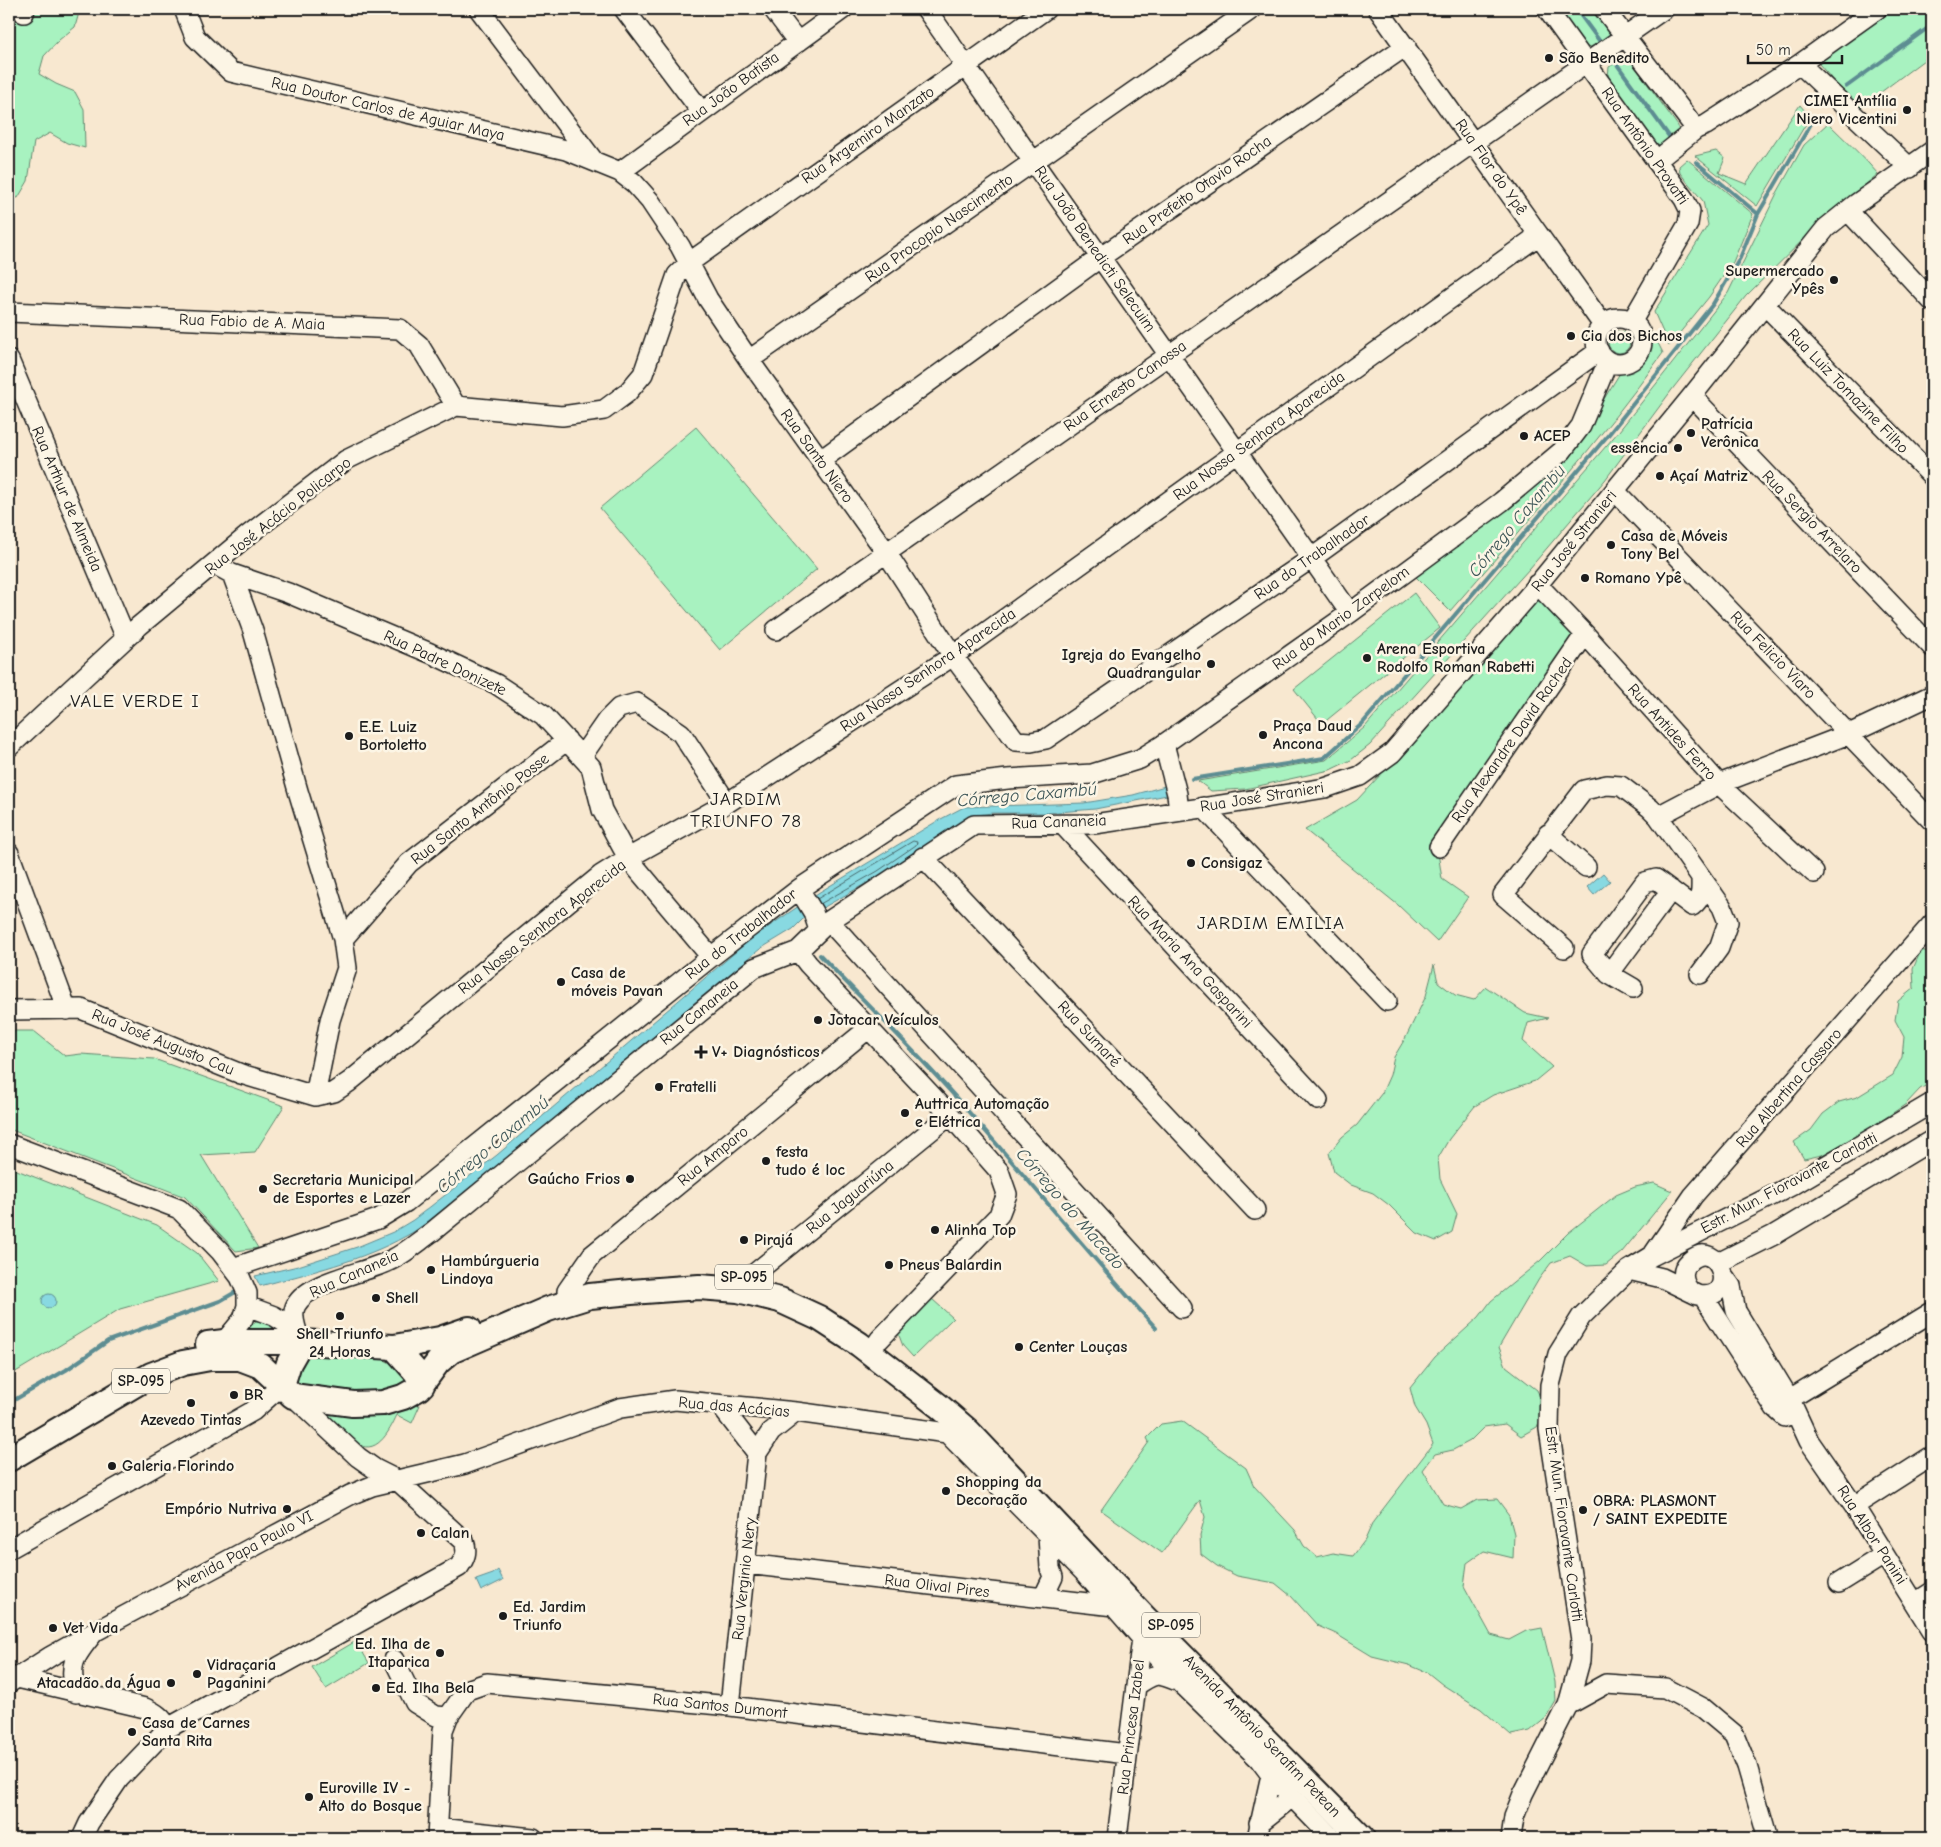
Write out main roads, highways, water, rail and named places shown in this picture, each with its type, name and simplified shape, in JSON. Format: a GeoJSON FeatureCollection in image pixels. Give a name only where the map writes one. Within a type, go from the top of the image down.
{"type":"FeatureCollection","features":[{"type":"Feature","properties":{"kind":"main road","name":"Avenida Antônio Serafim Petean"},"geometry":{"type":"LineString","coordinates":[[9,1440],[144,1367],[178,1352],[216,1350],[298,1335],[394,1346],[440,1339],[490,1322],[544,1299],[588,1285],[629,1278],[696,1273],[749,1278],[784,1286],[820,1302],[879,1340],[964,1411],[1092,1562],[1120,1601],[1143,1627],[1362,1838]]}},
{"type":"Feature","properties":{"kind":"main road","name":"Avenida Antônio Serafim Petean"},"geometry":{"type":"LineString","coordinates":[[422,1385],[438,1362],[451,1350],[548,1309],[590,1296],[699,1287],[738,1290],[780,1300],[819,1318],[859,1344],[951,1427],[1380,1838]]}},
{"type":"Feature","properties":{"kind":"main road"},"geometry":{"type":"LineString","coordinates":[[288,1390],[289,1364],[298,1335]]}},
{"type":"Feature","properties":{"kind":"main road"},"geometry":{"type":"LineString","coordinates":[[394,1346],[416,1372],[422,1385]]}},
{"type":"Feature","properties":{"kind":"main road","name":"Avenida Antônio Serafim Petean"},"geometry":{"type":"LineString","coordinates":[[9,1459],[151,1375],[216,1350],[261,1366],[288,1390]]}},
{"type":"Feature","properties":{"kind":"main road"},"geometry":{"type":"LineString","coordinates":[[9,1470],[216,1350]]}},
{"type":"Feature","properties":{"kind":"main road","name":"SP-095"},"geometry":{"type":"LineString","coordinates":[[288,1390],[353,1404],[383,1403],[403,1397],[422,1385]]}},
{"type":"Feature","properties":{"kind":"water"},"geometry":{"type":"Polygon","coordinates":[[[1165,786],[1167,795],[1095,809],[1047,813],[992,813],[977,815],[961,822],[881,875],[803,919],[793,929],[760,949],[418,1229],[371,1253],[316,1271],[260,1286],[255,1276],[298,1266],[357,1247],[393,1232],[413,1220],[497,1155],[752,938],[818,893],[939,820],[964,807],[1084,803],[1133,795],[1165,786]]]}},
{"type":"Feature","properties":{"kind":"water"},"geometry":{"type":"Polygon","coordinates":[[[1603,873],[1610,881],[1594,895],[1587,887],[1603,873]]]}},
{"type":"Feature","properties":{"kind":"water"},"geometry":{"type":"Polygon","coordinates":[[[46,1294],[52,1294],[56,1301],[52,1308],[46,1308],[42,1304],[42,1298],[46,1294]]]}},
{"type":"Feature","properties":{"kind":"water"},"geometry":{"type":"Polygon","coordinates":[[[498,1570],[503,1580],[481,1591],[476,1580],[493,1574],[498,1570]]]}},
{"type":"Feature","properties":{"kind":"waterway"},"geometry":{"type":"LineString","coordinates":[[1576,9],[1601,43]]}},
{"type":"Feature","properties":{"kind":"waterway","name":"Córrego Caxambu"},"geometry":{"type":"LineString","coordinates":[[1846,87],[1932,25]]}},
{"type":"Feature","properties":{"kind":"waterway"},"geometry":{"type":"LineString","coordinates":[[1616,63],[1671,139]]}},
{"type":"Feature","properties":{"kind":"waterway","name":"Córrego Caxambu"},"geometry":{"type":"LineString","coordinates":[[1192,779],[1324,758],[1362,724],[1609,434],[1713,304],[1740,258],[1758,214],[1812,122]]}},
{"type":"Feature","properties":{"kind":"waterway"},"geometry":{"type":"LineString","coordinates":[[1696,162],[1758,214]]}},
{"type":"Feature","properties":{"kind":"waterway","name":"Córrego do Macedo"},"geometry":{"type":"LineString","coordinates":[[820,955],[951,1092],[1156,1328]]}},
{"type":"Feature","properties":{"kind":"waterway","name":"Córrego Caxambú"},"geometry":{"type":"LineString","coordinates":[[9,1403],[66,1370],[108,1341],[220,1301],[239,1290]]}},
{"type":"Feature","properties":{"kind":"place","name":"São Benedito"},"geometry":{"type":"Point","coordinates":[1549,58]}},
{"type":"Feature","properties":{"kind":"place","name":"CIMEI Antília Niero Vicentini"},"geometry":{"type":"Point","coordinates":[1907,110]}},
{"type":"Feature","properties":{"kind":"place","name":"Supermercado Ypês"},"geometry":{"type":"Point","coordinates":[1834,280]}},
{"type":"Feature","properties":{"kind":"place","name":"Cia dos Bichos"},"geometry":{"type":"Point","coordinates":[1571,336]}},
{"type":"Feature","properties":{"kind":"place","name":"Patrícia Verônica"},"geometry":{"type":"Point","coordinates":[1691,433]}},
{"type":"Feature","properties":{"kind":"place","name":"ACEP"},"geometry":{"type":"Point","coordinates":[1524,436]}},
{"type":"Feature","properties":{"kind":"place","name":"essência"},"geometry":{"type":"Point","coordinates":[1678,448]}},
{"type":"Feature","properties":{"kind":"place","name":"Açaí Matriz"},"geometry":{"type":"Point","coordinates":[1660,476]}},
{"type":"Feature","properties":{"kind":"place","name":"Casa de Móveis Tony Bel"},"geometry":{"type":"Point","coordinates":[1611,545]}},
{"type":"Feature","properties":{"kind":"place","name":"Romano Ypê"},"geometry":{"type":"Point","coordinates":[1585,578]}},
{"type":"Feature","properties":{"kind":"place","name":"Arena Esportiva Rodolfo Roman Rabetti"},"geometry":{"type":"Point","coordinates":[1367,658]}},
{"type":"Feature","properties":{"kind":"place","name":"Igreja do Evangelho Quadrangular"},"geometry":{"type":"Point","coordinates":[1211,664]}},
{"type":"Feature","properties":{"kind":"place","name":"Praça Daud Ancona"},"geometry":{"type":"Point","coordinates":[1263,735]}},
{"type":"Feature","properties":{"kind":"place","name":"E.E. Luiz Bortoletto"},"geometry":{"type":"Point","coordinates":[349,736]}},
{"type":"Feature","properties":{"kind":"place","name":"Consigaz"},"geometry":{"type":"Point","coordinates":[1191,863]}},
{"type":"Feature","properties":{"kind":"place","name":"Casa de móveis Pavan"},"geometry":{"type":"Point","coordinates":[561,982]}},
{"type":"Feature","properties":{"kind":"place","name":"Jotacar Veículos"},"geometry":{"type":"Point","coordinates":[818,1020]}},
{"type":"Feature","properties":{"kind":"place","name":"V+ Diagnósticos"},"geometry":{"type":"Point","coordinates":[701,1052]}},
{"type":"Feature","properties":{"kind":"place","name":"Fratelli"},"geometry":{"type":"Point","coordinates":[659,1087]}},
{"type":"Feature","properties":{"kind":"place","name":"Auttrica Automação e Elétrica"},"geometry":{"type":"Point","coordinates":[905,1113]}},
{"type":"Feature","properties":{"kind":"place","name":"festa tudo é loc"},"geometry":{"type":"Point","coordinates":[766,1161]}},
{"type":"Feature","properties":{"kind":"place","name":"Gaúcho Frios"},"geometry":{"type":"Point","coordinates":[630,1179]}},
{"type":"Feature","properties":{"kind":"place","name":"Secretaria Municipal de Esportes e Lazer"},"geometry":{"type":"Point","coordinates":[263,1189]}},
{"type":"Feature","properties":{"kind":"place","name":"Alinha Top"},"geometry":{"type":"Point","coordinates":[935,1230]}},
{"type":"Feature","properties":{"kind":"place","name":"Pirajá"},"geometry":{"type":"Point","coordinates":[744,1240]}},
{"type":"Feature","properties":{"kind":"place","name":"Pneus Balardin"},"geometry":{"type":"Point","coordinates":[889,1265]}},
{"type":"Feature","properties":{"kind":"place","name":"Hambúrgueria Lindoya"},"geometry":{"type":"Point","coordinates":[431,1270]}},
{"type":"Feature","properties":{"kind":"place","name":"Shell"},"geometry":{"type":"Point","coordinates":[376,1298]}},
{"type":"Feature","properties":{"kind":"place","name":"Shell Triunfo 24 Horas"},"geometry":{"type":"Point","coordinates":[340,1316]}},
{"type":"Feature","properties":{"kind":"place","name":"Center Louças"},"geometry":{"type":"Point","coordinates":[1019,1347]}},
{"type":"Feature","properties":{"kind":"place","name":"BR"},"geometry":{"type":"Point","coordinates":[234,1395]}},
{"type":"Feature","properties":{"kind":"place","name":"Azevedo Tintas"},"geometry":{"type":"Point","coordinates":[191,1403]}},
{"type":"Feature","properties":{"kind":"place","name":"Galeria Florindo"},"geometry":{"type":"Point","coordinates":[112,1466]}},
{"type":"Feature","properties":{"kind":"place","name":"Shopping da Decoração"},"geometry":{"type":"Point","coordinates":[946,1491]}},
{"type":"Feature","properties":{"kind":"place","name":"Empório Nutriva"},"geometry":{"type":"Point","coordinates":[287,1509]}},
{"type":"Feature","properties":{"kind":"place","name":"OBRA: PLASMONT / SAINT EXPEDITE"},"geometry":{"type":"Point","coordinates":[1583,1510]}},
{"type":"Feature","properties":{"kind":"place","name":"Calan"},"geometry":{"type":"Point","coordinates":[421,1533]}},
{"type":"Feature","properties":{"kind":"place","name":"Ed. Jardim Triunfo"},"geometry":{"type":"Point","coordinates":[503,1616]}},
{"type":"Feature","properties":{"kind":"place","name":"Vet Vida"},"geometry":{"type":"Point","coordinates":[53,1628]}},
{"type":"Feature","properties":{"kind":"place","name":"Ed. Ilha de Itaparica"},"geometry":{"type":"Point","coordinates":[440,1653]}},
{"type":"Feature","properties":{"kind":"place","name":"Vidraçaria Paganini"},"geometry":{"type":"Point","coordinates":[197,1674]}},
{"type":"Feature","properties":{"kind":"place","name":"Atacadão da Água"},"geometry":{"type":"Point","coordinates":[171,1683]}},
{"type":"Feature","properties":{"kind":"place","name":"Ed. Ilha Bela"},"geometry":{"type":"Point","coordinates":[376,1688]}},
{"type":"Feature","properties":{"kind":"place","name":"Casa de Carnes Santa Rita"},"geometry":{"type":"Point","coordinates":[132,1732]}},
{"type":"Feature","properties":{"kind":"place","name":"Euroville IV - Alto do Bosque"},"geometry":{"type":"Point","coordinates":[309,1797]}},
{"type":"Feature","properties":{"kind":"district","name":"VALE VERDE I"},"geometry":{"type":"Point","coordinates":[135,701]}},
{"type":"Feature","properties":{"kind":"district","name":"JARDIM TRIUNFO 78"},"geometry":{"type":"Point","coordinates":[746,810]}},
{"type":"Feature","properties":{"kind":"district","name":"JARDIM EMILIA"},"geometry":{"type":"Point","coordinates":[1271,923]}}]}
